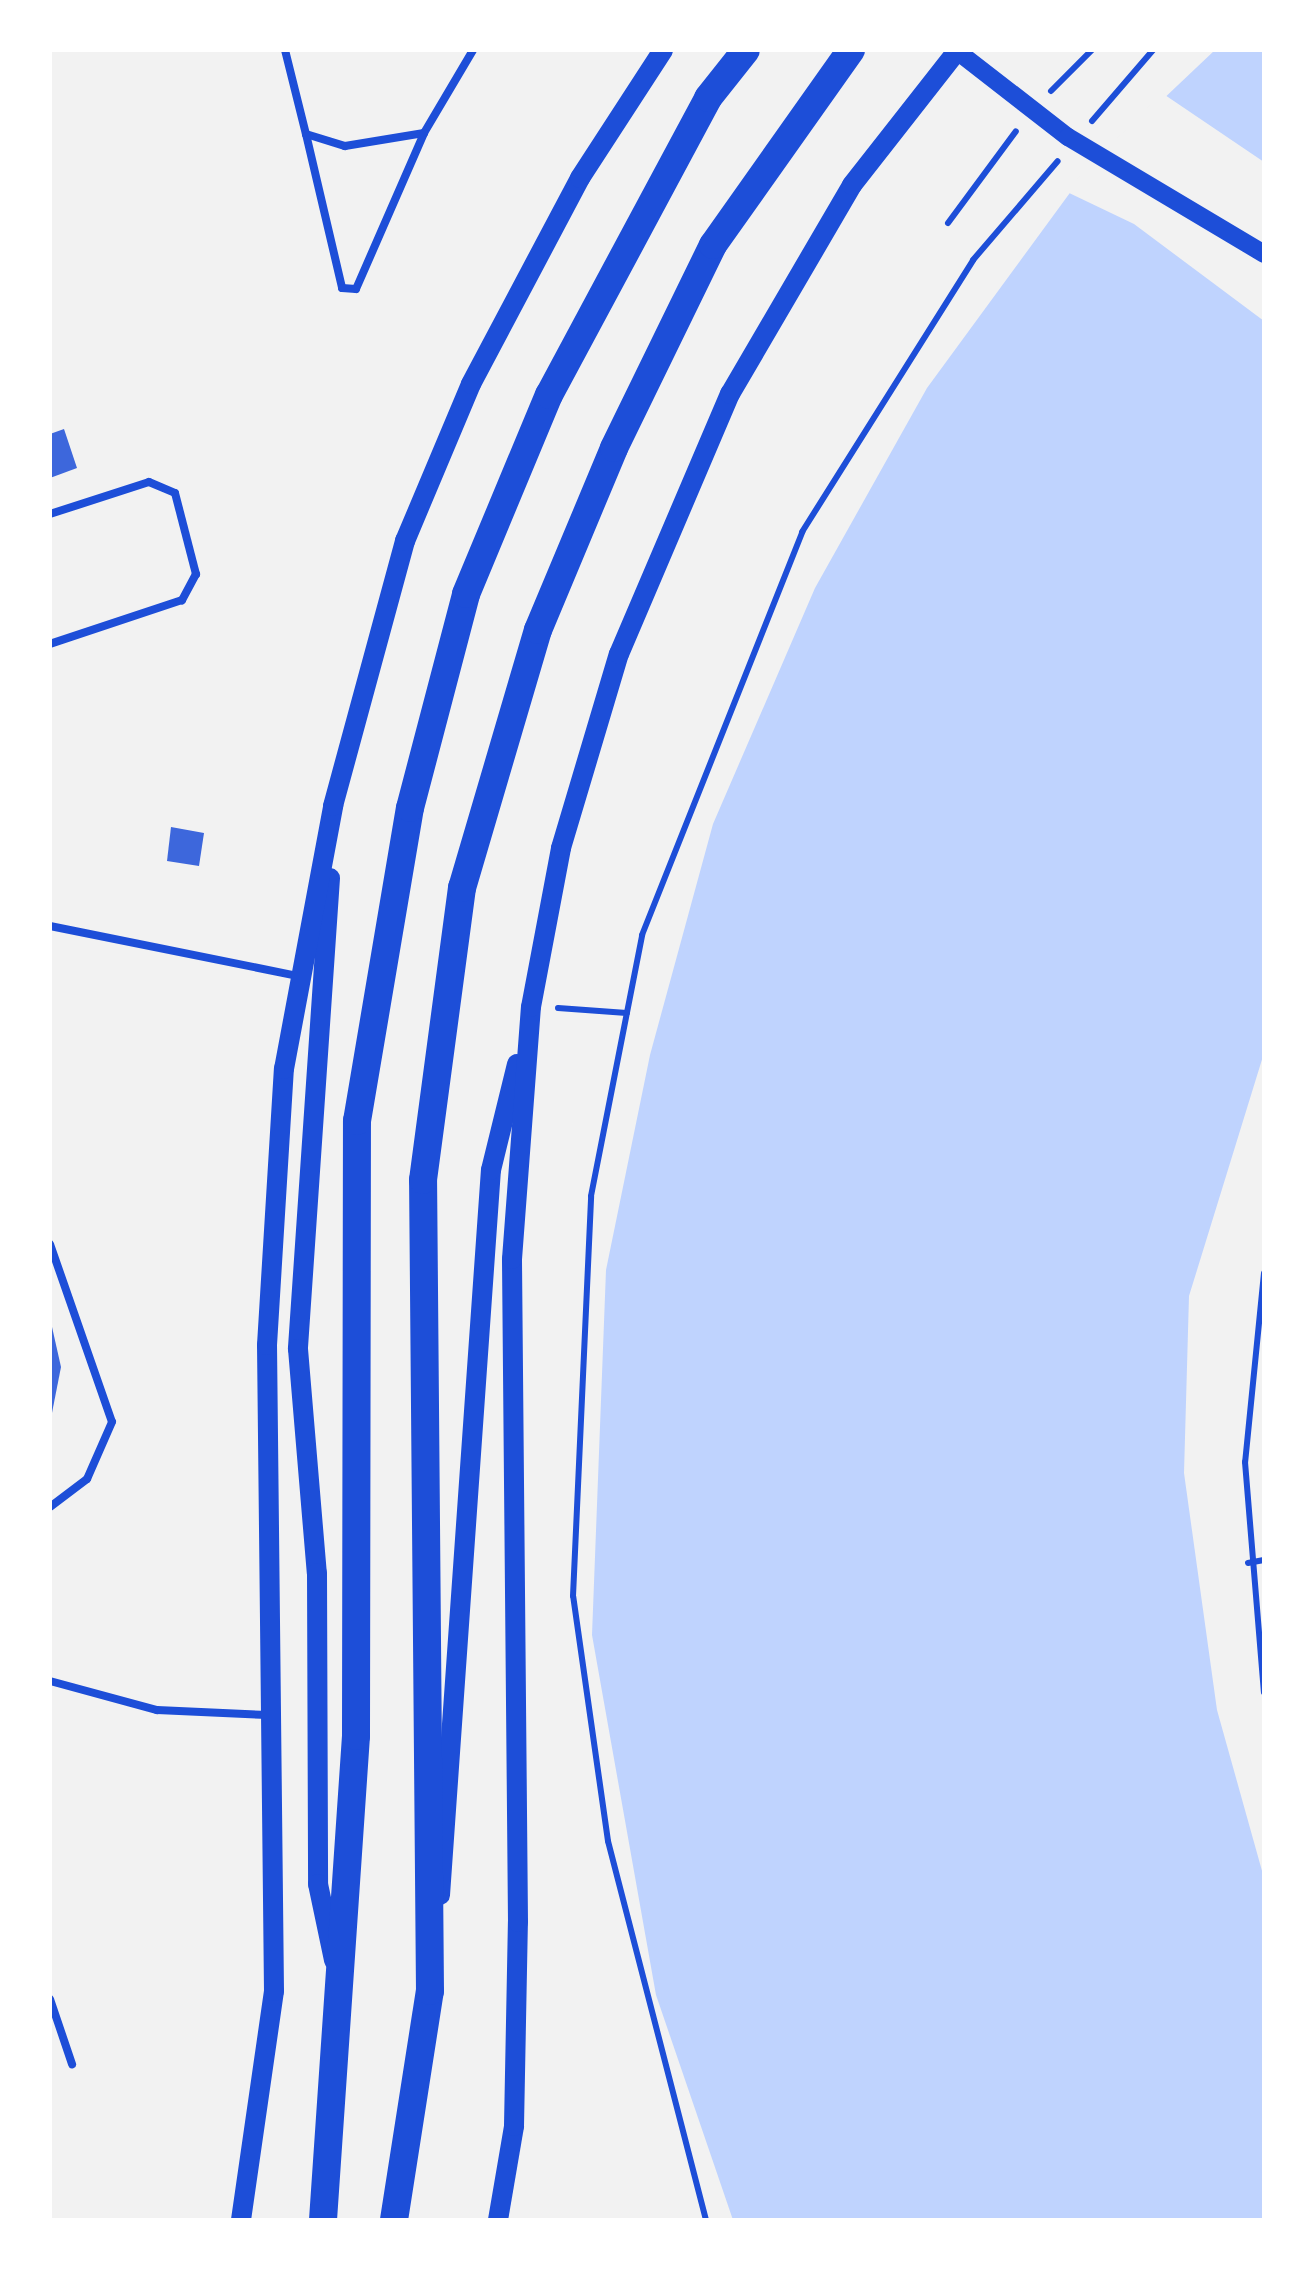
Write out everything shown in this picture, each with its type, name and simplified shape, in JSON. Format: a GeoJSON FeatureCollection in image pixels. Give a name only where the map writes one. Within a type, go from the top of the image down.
{"type":"FeatureCollection","features":[{"type":"Feature","properties":{"kind":"highway"},"geometry":{"type":"LineString","coordinates":[[323,2220],[356,1736],[357,1120],[410,808],[466,594],[550,395],[708,98],[746,50]]}},
{"type":"Feature","properties":{"kind":"highway"},"geometry":{"type":"LineString","coordinates":[[394,2220],[430,1991],[423,1180],[462,888],[538,630],[614,448],[714,244],[850,50]]}},
{"type":"Feature","properties":{"kind":"main road"},"geometry":{"type":"LineString","coordinates":[[242,2220],[274,1991],[268,1715],[267,1345],[284,1069],[334,806],[405,541],[470,384],[580,178],[663,50]]}},
{"type":"Feature","properties":{"kind":"main road"},"geometry":{"type":"LineString","coordinates":[[430,1991],[461,1678],[464,1470],[491,1170],[531,1006],[561,848],[619,654],[730,394],[852,184],[958,50]]}},
{"type":"Feature","properties":{"kind":"main road"},"geometry":{"type":"LineString","coordinates":[[334,806],[298,1349],[317,1573],[318,1884],[341,1996]]}},
{"type":"Feature","properties":{"kind":"main road"},"geometry":{"type":"LineString","coordinates":[[498,2220],[514,2126],[518,1941],[512,1259],[531,1006]]}},
{"type":"Feature","properties":{"kind":"street"},"geometry":{"type":"LineString","coordinates":[[958,50],[1066,146],[1264,254]]}},
{"type":"Feature","properties":{"kind":"lane"},"geometry":{"type":"LineString","coordinates":[[284,50],[342,288],[356,288],[424,133],[473,50]]}},
{"type":"Feature","properties":{"kind":"lane"},"geometry":{"type":"LineString","coordinates":[[306,134],[345,146],[424,133]]}},
{"type":"Feature","properties":{"kind":"lane"},"geometry":{"type":"LineString","coordinates":[[50,514],[150,482],[174,493],[196,574],[182,600],[50,644]]}},
{"type":"Feature","properties":{"kind":"lane"},"geometry":{"type":"LineString","coordinates":[[50,926],[302,977]]}},
{"type":"Feature","properties":{"kind":"lane"},"geometry":{"type":"LineString","coordinates":[[50,1244],[112,1422],[87,1479],[50,1506]]}},
{"type":"Feature","properties":{"kind":"lane"},"geometry":{"type":"LineString","coordinates":[[50,1681],[157,1710],[268,1715]]}},
{"type":"Feature","properties":{"kind":"lane"},"geometry":{"type":"LineString","coordinates":[[50,1999],[72,2064]]}},
{"type":"Feature","properties":{"kind":"path"},"geometry":{"type":"LineString","coordinates":[[1089,125],[1153,50]]}},
{"type":"Feature","properties":{"kind":"path"},"geometry":{"type":"LineString","coordinates":[[706,2220],[608,1841],[573,1596],[591,1196],[642,935],[802,532],[973,260],[1066,146]]}},
{"type":"Feature","properties":{"kind":"path"},"geometry":{"type":"LineString","coordinates":[[531,1006],[627,1012]]}},
{"type":"Feature","properties":{"kind":"path"},"geometry":{"type":"LineString","coordinates":[[1264,1273],[1245,1462],[1248,1563],[1264,1692]]}},
{"type":"Feature","properties":{"kind":"path"},"geometry":{"type":"LineString","coordinates":[[1248,1563],[1264,1560]]}},
{"type":"Feature","properties":{"kind":"water"},"geometry":{"type":"Polygon","coordinates":[[[1215,50],[1264,50],[1264,1053],[1189,1296],[1184,1473],[1217,1710],[1264,1878],[1264,2220],[733,2220],[656,1995],[592,1635],[606,1270],[650,1055],[713,824],[815,588],[927,388],[1083,175],[1215,50]]]}},
{"type":"Feature","properties":{"kind":"pier"},"geometry":{"type":"Polygon","coordinates":[[[1162,93],[1264,162],[1264,321],[1134,224],[1065,191],[1162,93]]]}},
{"type":"Feature","properties":{"kind":"building"},"geometry":{"type":"Polygon","coordinates":[[[64,429],[77,468],[50,478],[50,434],[64,429]]]}},
{"type":"Feature","properties":{"kind":"building"},"geometry":{"type":"Polygon","coordinates":[[[171,827],[204,833],[199,866],[167,861],[171,827]]]}},
{"type":"Feature","properties":{"kind":"building"},"geometry":{"type":"Polygon","coordinates":[[[50,1327],[61,1367],[50,1423],[50,1327]]]}}]}
